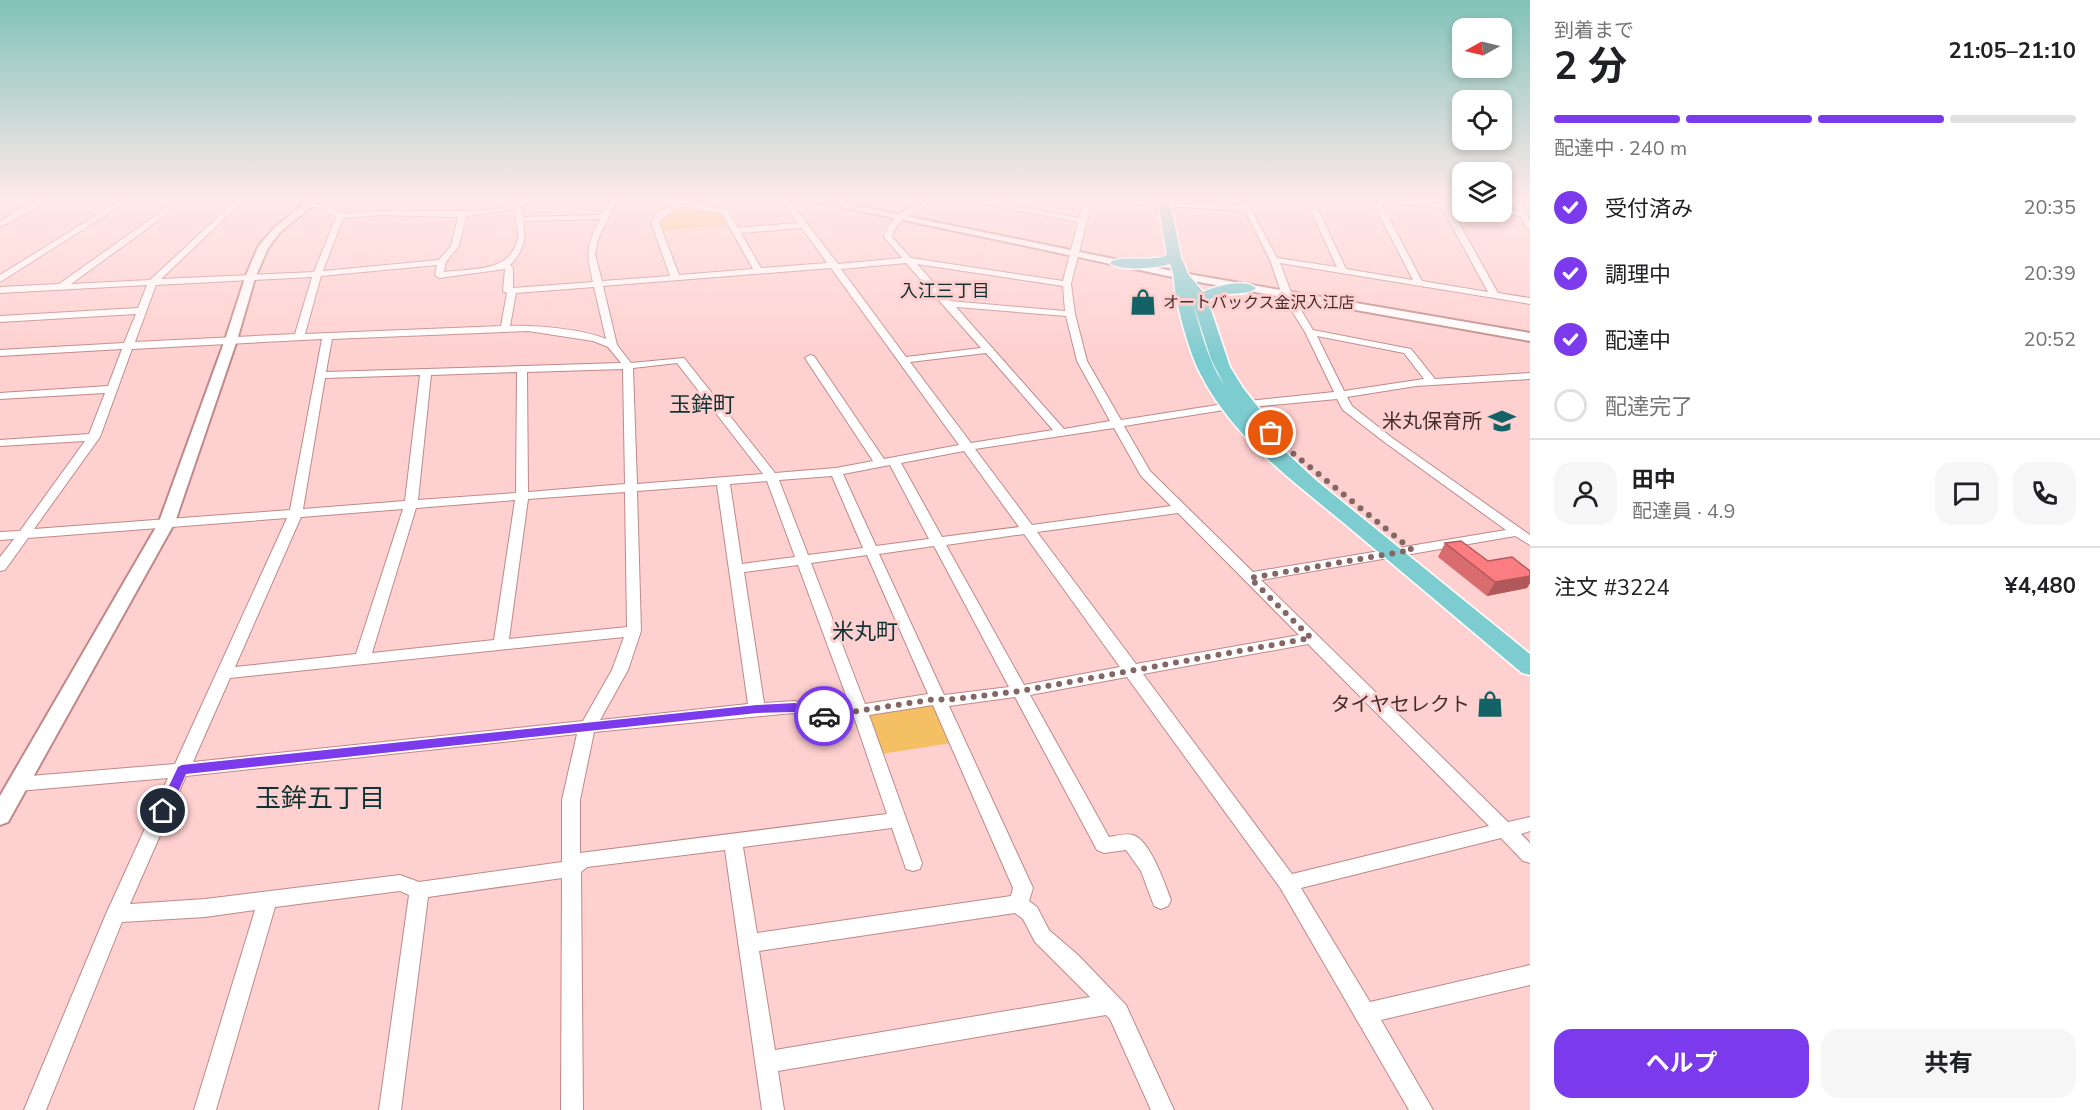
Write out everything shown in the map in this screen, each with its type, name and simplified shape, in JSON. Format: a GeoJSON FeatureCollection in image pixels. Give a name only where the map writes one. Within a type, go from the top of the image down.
{"type":"FeatureCollection","features":[{"type":"Feature","properties":{"kind":"main road"},"geometry":{"type":"LineString","coordinates":[[1173,253],[1182,276],[1182,289],[1208,374],[1238,405]]}},
{"type":"Feature","properties":{"kind":"main road"},"geometry":{"type":"LineString","coordinates":[[1117,263],[1162,263],[1174,257]]}},
{"type":"Feature","properties":{"kind":"main road"},"geometry":{"type":"LineString","coordinates":[[1182,276],[1195,287],[1220,362],[1238,405],[1260,441],[1530,648]]}},
{"type":"Feature","properties":{"kind":"main road"},"geometry":{"type":"LineString","coordinates":[[1201,300],[1208,294],[1220,290],[1250,288]]}},
{"type":"Feature","properties":{"kind":"main road"},"geometry":{"type":"LineString","coordinates":[[1402,552],[1530,667]]}},
{"type":"Feature","properties":{"kind":"street"},"geometry":{"type":"LineString","coordinates":[[0,279],[42,253]]}},
{"type":"Feature","properties":{"kind":"street"},"geometry":{"type":"LineString","coordinates":[[61,287],[109,253]]}},
{"type":"Feature","properties":{"kind":"street"},"geometry":{"type":"LineString","coordinates":[[0,567],[94,437],[152,283],[184,253]]}},
{"type":"Feature","properties":{"kind":"street"},"geometry":{"type":"LineString","coordinates":[[0,816],[166,522],[261,253]]}},
{"type":"Feature","properties":{"kind":"street"},"geometry":{"type":"LineString","coordinates":[[299,338],[325,253]]}},
{"type":"Feature","properties":{"kind":"street"},"geometry":{"type":"LineString","coordinates":[[449,253],[442,262],[439,275],[505,266],[516,253]]}},
{"type":"Feature","properties":{"kind":"street"},"geometry":{"type":"LineString","coordinates":[[572,1110],[571,800],[587,728],[620,670],[634,631],[628,366],[612,345],[591,253]]}},
{"type":"Feature","properties":{"kind":"street"},"geometry":{"type":"LineString","coordinates":[[666,253],[675,278]]}},
{"type":"Feature","properties":{"kind":"street"},"geometry":{"type":"LineString","coordinates":[[748,253],[758,271]]}},
{"type":"Feature","properties":{"kind":"street"},"geometry":{"type":"LineString","coordinates":[[825,253],[1288,883],[1422,1110]]}},
{"type":"Feature","properties":{"kind":"street"},"geometry":{"type":"LineString","coordinates":[[900,253],[1060,432]]}},
{"type":"Feature","properties":{"kind":"street"},"geometry":{"type":"LineString","coordinates":[[1067,253],[1182,276],[1530,337]]}},
{"type":"Feature","properties":{"kind":"street"},"geometry":{"type":"LineString","coordinates":[[1271,253],[1287,295],[1310,332],[1347,408],[1530,541]]}},
{"type":"Feature","properties":{"kind":"street"},"geometry":{"type":"LineString","coordinates":[[1334,253],[1342,271]]}},
{"type":"Feature","properties":{"kind":"street"},"geometry":{"type":"LineString","coordinates":[[1403,253],[1419,283]]}},
{"type":"Feature","properties":{"kind":"street"},"geometry":{"type":"LineString","coordinates":[[1471,253],[1495,296]]}},
{"type":"Feature","properties":{"kind":"street"},"geometry":{"type":"LineString","coordinates":[[1073,254],[1067,284],[1070,314],[1082,361],[1145,473],[1530,855]]}},
{"type":"Feature","properties":{"kind":"street"},"geometry":{"type":"LineString","coordinates":[[505,266],[508,268],[508,291],[906,260],[1067,284]]}},
{"type":"Feature","properties":{"kind":"street"},"geometry":{"type":"LineString","coordinates":[[1274,260],[1530,302]]}},
{"type":"Feature","properties":{"kind":"street"},"geometry":{"type":"LineString","coordinates":[[0,290],[317,274],[442,262]]}},
{"type":"Feature","properties":{"kind":"street"},"geometry":{"type":"LineString","coordinates":[[506,330],[512,291]]}},
{"type":"Feature","properties":{"kind":"street"},"geometry":{"type":"LineString","coordinates":[[947,304],[1070,314]]}},
{"type":"Feature","properties":{"kind":"street"},"geometry":{"type":"LineString","coordinates":[[0,319],[141,311]]}},
{"type":"Feature","properties":{"kind":"street"},"geometry":{"type":"LineString","coordinates":[[0,353],[231,340],[506,330],[550,330],[595,338],[612,345]]}},
{"type":"Feature","properties":{"kind":"street"},"geometry":{"type":"LineString","coordinates":[[1310,332],[1407,351],[1432,382]]}},
{"type":"Feature","properties":{"kind":"street"},"geometry":{"type":"LineString","coordinates":[[35,1110],[116,914],[296,513],[327,337]]}},
{"type":"Feature","properties":{"kind":"street"},"geometry":{"type":"LineString","coordinates":[[904,360],[988,350]]}},
{"type":"Feature","properties":{"kind":"street"},"geometry":{"type":"LineString","coordinates":[[810,358],[887,463],[938,542],[1104,845],[1130,842],[1149,867],[1161,900]]}},
{"type":"Feature","properties":{"kind":"street"},"geometry":{"type":"LineString","coordinates":[[320,375],[628,366],[680,360],[772,477],[860,711],[913,862]]}},
{"type":"Feature","properties":{"kind":"street"},"geometry":{"type":"LineString","coordinates":[[501,646],[522,495],[522,369]]}},
{"type":"Feature","properties":{"kind":"street"},"geometry":{"type":"LineString","coordinates":[[362,659],[411,505],[426,372]]}},
{"type":"Feature","properties":{"kind":"street"},"geometry":{"type":"LineString","coordinates":[[0,536],[836,472],[969,447],[1238,405],[1340,395],[1432,382],[1530,376]]}},
{"type":"Feature","properties":{"kind":"street"},"geometry":{"type":"LineString","coordinates":[[0,396],[113,389]]}},
{"type":"Feature","properties":{"kind":"street"},"geometry":{"type":"LineString","coordinates":[[0,443],[94,437]]}},
{"type":"Feature","properties":{"kind":"street"},"geometry":{"type":"LineString","coordinates":[[836,472],[936,699],[1023,888],[1018,904]]}},
{"type":"Feature","properties":{"kind":"street"},"geometry":{"type":"LineString","coordinates":[[723,481],[757,709]]}},
{"type":"Feature","properties":{"kind":"street"},"geometry":{"type":"LineString","coordinates":[[736,569],[1180,509]]}},
{"type":"Feature","properties":{"kind":"street"},"geometry":{"type":"LineString","coordinates":[[1250,578],[1518,532]]}},
{"type":"Feature","properties":{"kind":"street"},"geometry":{"type":"LineString","coordinates":[[225,673],[634,631]]}},
{"type":"Feature","properties":{"kind":"street"},"geometry":{"type":"LineString","coordinates":[[18,784],[182,770],[757,709],[795,707],[817,717],[936,699],[947,700],[1020,691],[1311,638]]}},
{"type":"Feature","properties":{"kind":"street"},"geometry":{"type":"LineString","coordinates":[[116,914],[205,908],[400,883],[419,890],[570,869],[583,860],[898,820]]}},
{"type":"Feature","properties":{"kind":"street"},"geometry":{"type":"LineString","coordinates":[[1288,883],[1530,824]]}},
{"type":"Feature","properties":{"kind":"street"},"geometry":{"type":"LineString","coordinates":[[733,840],[773,1110]]}},
{"type":"Feature","properties":{"kind":"street"},"geometry":{"type":"LineString","coordinates":[[390,1110],[419,890]]}},
{"type":"Feature","properties":{"kind":"street"},"geometry":{"type":"LineString","coordinates":[[205,1110],[268,900]]}},
{"type":"Feature","properties":{"kind":"street"},"geometry":{"type":"LineString","coordinates":[[748,943],[1018,904],[1030,913],[1041,936],[1071,962],[1118,1012],[1163,1110]]}},
{"type":"Feature","properties":{"kind":"street"},"geometry":{"type":"LineString","coordinates":[[1365,1014],[1530,975]]}},
{"type":"Feature","properties":{"kind":"street"},"geometry":{"type":"LineString","coordinates":[[766,1062],[1111,1004]]}},
{"type":"Feature","properties":{"kind":"shaded area"},"geometry":{"type":"Polygon","coordinates":[[[930,706],[936,708],[952,743],[881,754],[868,718],[870,715],[930,706]]]}},
{"type":"Feature","properties":{"kind":"building"},"geometry":{"type":"Polygon","coordinates":[[[1461,541],[1488,561],[1512,557],[1530,571],[1530,576],[1495,582],[1445,543],[1461,541]]]}},
{"type":"Feature","properties":{"kind":"way so far"},"geometry":{"type":"LineString","coordinates":[[824,716],[936,699],[947,700],[1020,691],[1311,638],[1250,578],[1412,550],[1271,433]]}},
{"type":"Feature","properties":{"kind":"place","name":"オートバックス金沢入江店"},"geometry":{"type":"Point","coordinates":[1143,302]}},
{"type":"Feature","properties":{"kind":"place","name":"米丸保育所"},"geometry":{"type":"Point","coordinates":[1502,421]}},
{"type":"Feature","properties":{"kind":"place","name":"タイヤセレクト"},"geometry":{"type":"Point","coordinates":[1490,704]}},
{"type":"Feature","properties":{"kind":"district","name":"入江三丁目"},"geometry":{"type":"Point","coordinates":[945,291]}},
{"type":"Feature","properties":{"kind":"district","name":"玉鉾町"},"geometry":{"type":"Point","coordinates":[702,404]}},
{"type":"Feature","properties":{"kind":"district","name":"米丸町"},"geometry":{"type":"Point","coordinates":[865,631]}},
{"type":"Feature","properties":{"kind":"district","name":"玉鉾五丁目"},"geometry":{"type":"Point","coordinates":[320,798]}},
{"type":"Feature","properties":{"kind":"route"},"geometry":{"type":"LineString","coordinates":[[163,811],[182,770],[757,709],[795,707],[817,717],[824,716]]}}]}
